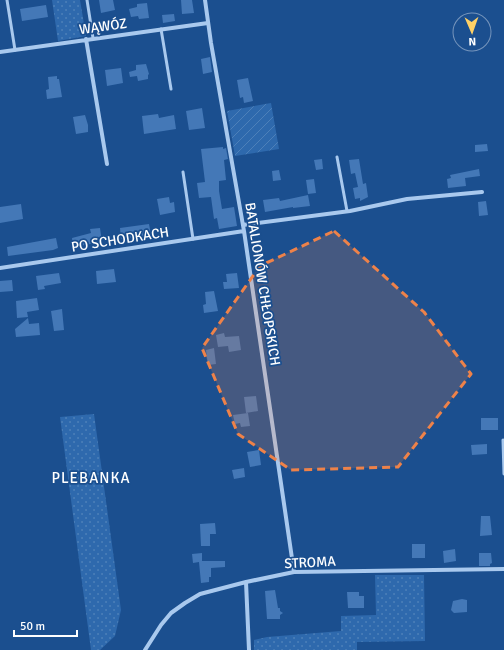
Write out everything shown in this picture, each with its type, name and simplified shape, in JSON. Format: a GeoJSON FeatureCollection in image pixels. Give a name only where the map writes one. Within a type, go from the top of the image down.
{"type":"FeatureCollection","features":[{"type":"Feature","properties":{"kind":"street","name":"BATALIONÓW CHŁOPSKICH"},"geometry":{"type":"LineString","coordinates":[[205,0],[244,231],[294,572]]}},
{"type":"Feature","properties":{"kind":"street","name":"WĄWÓZ"},"geometry":{"type":"LineString","coordinates":[[0,52],[208,23]]}},
{"type":"Feature","properties":{"kind":"street"},"geometry":{"type":"LineString","coordinates":[[86,39],[107,164]]}},
{"type":"Feature","properties":{"kind":"street"},"geometry":{"type":"LineString","coordinates":[[243,225],[346,211],[407,199],[482,192]]}},
{"type":"Feature","properties":{"kind":"street","name":"PO SCHODKACH"},"geometry":{"type":"LineString","coordinates":[[0,268],[244,231]]}},
{"type":"Feature","properties":{"kind":"street","name":"STROMA"},"geometry":{"type":"LineString","coordinates":[[145,650],[161,625],[171,614],[185,603],[200,594],[246,582],[294,572],[504,569]]}},
{"type":"Feature","properties":{"kind":"street"},"geometry":{"type":"LineString","coordinates":[[246,582],[249,650]]}},
{"type":"Feature","properties":{"kind":"lane"},"geometry":{"type":"LineString","coordinates":[[6,0],[15,50]]}},
{"type":"Feature","properties":{"kind":"lane"},"geometry":{"type":"LineString","coordinates":[[87,0],[93,38]]}},
{"type":"Feature","properties":{"kind":"lane"},"geometry":{"type":"LineString","coordinates":[[161,29],[171,89]]}},
{"type":"Feature","properties":{"kind":"lane"},"geometry":{"type":"LineString","coordinates":[[337,157],[346,211]]}},
{"type":"Feature","properties":{"kind":"lane"},"geometry":{"type":"LineString","coordinates":[[183,172],[193,239]]}},
{"type":"Feature","properties":{"kind":"lane"},"geometry":{"type":"LineString","coordinates":[[502,440],[504,474]]}},
{"type":"Feature","properties":{"kind":"highlighted area"},"geometry":{"type":"Polygon","coordinates":[[[334,231],[424,312],[471,374],[398,467],[291,470],[238,434],[202,348],[260,266],[334,231]]]}},
{"type":"Feature","properties":{"kind":"shaded area"},"geometry":{"type":"Polygon","coordinates":[[[52,0],[80,0],[86,36],[58,41],[52,0]]]}},
{"type":"Feature","properties":{"kind":"shaded area"},"geometry":{"type":"Polygon","coordinates":[[[271,103],[279,149],[235,156],[227,111],[271,103]]]}},
{"type":"Feature","properties":{"kind":"shaded area"},"geometry":{"type":"Polygon","coordinates":[[[94,414],[121,610],[115,636],[100,650],[91,650],[60,417],[94,414]]]}},
{"type":"Feature","properties":{"kind":"shaded area"},"geometry":{"type":"Polygon","coordinates":[[[375,575],[424,575],[425,641],[357,642],[357,650],[254,650],[254,640],[267,637],[341,631],[341,616],[376,615],[375,575]]]}},
{"type":"Feature","properties":{"kind":"building"},"geometry":{"type":"Polygon","coordinates":[[[99,0],[113,0],[115,10],[101,13],[99,0]]]}},
{"type":"Feature","properties":{"kind":"building"},"geometry":{"type":"Polygon","coordinates":[[[181,0],[192,0],[194,13],[182,14],[181,0]]]}},
{"type":"Feature","properties":{"kind":"building"},"geometry":{"type":"Polygon","coordinates":[[[147,3],[149,18],[139,19],[138,16],[131,17],[129,9],[137,7],[137,4],[147,3]]]}},
{"type":"Feature","properties":{"kind":"building"},"geometry":{"type":"Polygon","coordinates":[[[46,5],[48,17],[22,21],[20,9],[46,5]]]}},
{"type":"Feature","properties":{"kind":"building"},"geometry":{"type":"Polygon","coordinates":[[[174,14],[175,21],[163,23],[162,15],[174,14]]]}},
{"type":"Feature","properties":{"kind":"building"},"geometry":{"type":"Polygon","coordinates":[[[210,57],[212,72],[203,74],[201,59],[210,57]]]}},
{"type":"Feature","properties":{"kind":"building"},"geometry":{"type":"Polygon","coordinates":[[[146,64],[149,74],[148,79],[138,81],[137,76],[130,77],[129,72],[136,70],[136,65],[146,64]]]}},
{"type":"Feature","properties":{"kind":"building"},"geometry":{"type":"Polygon","coordinates":[[[121,68],[123,83],[107,86],[105,70],[121,68]]]}},
{"type":"Feature","properties":{"kind":"building"},"geometry":{"type":"Polygon","coordinates":[[[57,76],[57,79],[59,79],[62,97],[47,99],[46,90],[49,89],[48,77],[57,76]]]}},
{"type":"Feature","properties":{"kind":"building"},"geometry":{"type":"Polygon","coordinates":[[[248,78],[253,101],[244,103],[243,97],[240,98],[237,80],[248,78]]]}},
{"type":"Feature","properties":{"kind":"building"},"geometry":{"type":"Polygon","coordinates":[[[202,108],[205,128],[189,130],[186,111],[202,108]]]}},
{"type":"Feature","properties":{"kind":"building"},"geometry":{"type":"Polygon","coordinates":[[[158,114],[159,118],[174,115],[176,129],[144,134],[142,116],[158,114]]]}},
{"type":"Feature","properties":{"kind":"building"},"geometry":{"type":"Polygon","coordinates":[[[85,115],[88,125],[88,132],[76,134],[73,117],[85,115]]]}},
{"type":"Feature","properties":{"kind":"building"},"geometry":{"type":"Polygon","coordinates":[[[487,144],[488,151],[475,152],[475,145],[487,144]]]}},
{"type":"Feature","properties":{"kind":"building"},"geometry":{"type":"Polygon","coordinates":[[[223,147],[223,149],[226,148],[228,159],[224,160],[226,180],[219,181],[222,209],[234,207],[237,226],[219,229],[217,218],[214,219],[211,197],[199,198],[197,183],[205,182],[201,149],[223,147]]]}},
{"type":"Feature","properties":{"kind":"building"},"geometry":{"type":"Polygon","coordinates":[[[322,159],[323,169],[316,170],[314,160],[322,159]]]}},
{"type":"Feature","properties":{"kind":"building"},"geometry":{"type":"Polygon","coordinates":[[[359,159],[363,184],[366,183],[368,197],[360,201],[360,198],[355,199],[353,188],[358,187],[355,173],[351,174],[349,160],[359,159]]]}},
{"type":"Feature","properties":{"kind":"building"},"geometry":{"type":"Polygon","coordinates":[[[479,169],[480,176],[465,178],[466,186],[448,188],[447,179],[451,178],[450,175],[479,169]]]}},
{"type":"Feature","properties":{"kind":"building"},"geometry":{"type":"Polygon","coordinates":[[[279,170],[281,180],[273,181],[272,171],[279,170]]]}},
{"type":"Feature","properties":{"kind":"building"},"geometry":{"type":"Polygon","coordinates":[[[314,179],[316,193],[308,194],[306,180],[314,179]]]}},
{"type":"Feature","properties":{"kind":"building"},"geometry":{"type":"Polygon","coordinates":[[[308,195],[310,206],[293,207],[265,212],[263,200],[279,198],[280,201],[308,195]]]}},
{"type":"Feature","properties":{"kind":"building"},"geometry":{"type":"Polygon","coordinates":[[[169,197],[170,203],[174,202],[175,212],[160,215],[157,199],[169,197]]]}},
{"type":"Feature","properties":{"kind":"building"},"geometry":{"type":"Polygon","coordinates":[[[486,201],[488,215],[479,216],[478,202],[486,201]]]}},
{"type":"Feature","properties":{"kind":"building"},"geometry":{"type":"Polygon","coordinates":[[[21,204],[23,219],[0,223],[0,207],[21,204]]]}},
{"type":"Feature","properties":{"kind":"building"},"geometry":{"type":"Polygon","coordinates":[[[149,224],[151,235],[121,239],[120,228],[149,224]]]}},
{"type":"Feature","properties":{"kind":"building"},"geometry":{"type":"Polygon","coordinates":[[[100,228],[102,242],[73,247],[72,238],[91,233],[90,229],[100,228]]]}},
{"type":"Feature","properties":{"kind":"building"},"geometry":{"type":"Polygon","coordinates":[[[56,238],[58,248],[53,250],[8,256],[7,247],[56,238]]]}},
{"type":"Feature","properties":{"kind":"building"},"geometry":{"type":"Polygon","coordinates":[[[114,269],[116,282],[97,284],[96,271],[114,269]]]}},
{"type":"Feature","properties":{"kind":"building"},"geometry":{"type":"Polygon","coordinates":[[[59,273],[61,283],[44,286],[45,289],[38,290],[36,276],[59,273]]]}},
{"type":"Feature","properties":{"kind":"building"},"geometry":{"type":"Polygon","coordinates":[[[237,273],[239,288],[224,289],[223,282],[227,282],[226,274],[237,273]]]}},
{"type":"Feature","properties":{"kind":"building"},"geometry":{"type":"Polygon","coordinates":[[[12,280],[13,291],[0,292],[0,281],[12,280]]]}},
{"type":"Feature","properties":{"kind":"building"},"geometry":{"type":"Polygon","coordinates":[[[214,291],[218,311],[204,313],[203,305],[206,304],[205,292],[214,291]]]}},
{"type":"Feature","properties":{"kind":"building"},"geometry":{"type":"Polygon","coordinates":[[[37,298],[39,310],[27,312],[28,317],[17,318],[16,301],[37,298]]]}},
{"type":"Feature","properties":{"kind":"building"},"geometry":{"type":"Polygon","coordinates":[[[62,309],[64,330],[54,331],[51,311],[62,309]]]}},
{"type":"Feature","properties":{"kind":"building"},"geometry":{"type":"Polygon","coordinates":[[[28,318],[29,324],[39,323],[40,335],[16,337],[15,329],[28,318]]]}},
{"type":"Feature","properties":{"kind":"building"},"geometry":{"type":"Polygon","coordinates":[[[224,333],[225,337],[239,336],[241,350],[229,352],[228,346],[218,347],[216,335],[224,333]]]}},
{"type":"Feature","properties":{"kind":"building"},"geometry":{"type":"Polygon","coordinates":[[[214,348],[216,364],[208,365],[206,350],[214,348]]]}},
{"type":"Feature","properties":{"kind":"building"},"geometry":{"type":"Polygon","coordinates":[[[256,396],[258,411],[246,413],[244,397],[256,396]]]}},
{"type":"Feature","properties":{"kind":"building"},"geometry":{"type":"Polygon","coordinates":[[[248,413],[250,426],[241,427],[240,423],[235,424],[233,415],[248,413]]]}},
{"type":"Feature","properties":{"kind":"building"},"geometry":{"type":"Polygon","coordinates":[[[481,418],[498,418],[498,430],[481,430],[481,418]]]}},
{"type":"Feature","properties":{"kind":"building"},"geometry":{"type":"Polygon","coordinates":[[[487,444],[487,454],[472,455],[471,445],[487,444]]]}},
{"type":"Feature","properties":{"kind":"building"},"geometry":{"type":"Polygon","coordinates":[[[259,450],[261,465],[250,467],[247,452],[259,450]]]}},
{"type":"Feature","properties":{"kind":"building"},"geometry":{"type":"Polygon","coordinates":[[[244,468],[245,477],[234,479],[232,470],[244,468]]]}},
{"type":"Feature","properties":{"kind":"building"},"geometry":{"type":"Polygon","coordinates":[[[481,516],[490,516],[492,535],[480,536],[481,516]]]}},
{"type":"Feature","properties":{"kind":"building"},"geometry":{"type":"Polygon","coordinates":[[[215,523],[216,534],[210,534],[210,546],[201,546],[200,524],[215,523]]]}},
{"type":"Feature","properties":{"kind":"building"},"geometry":{"type":"Polygon","coordinates":[[[412,544],[425,544],[425,558],[412,558],[412,544]]]}},
{"type":"Feature","properties":{"kind":"building"},"geometry":{"type":"Polygon","coordinates":[[[455,549],[456,561],[444,563],[443,551],[455,549]]]}},
{"type":"Feature","properties":{"kind":"building"},"geometry":{"type":"Polygon","coordinates":[[[202,553],[202,561],[225,561],[225,567],[211,568],[211,577],[209,577],[209,582],[201,583],[199,562],[193,563],[192,554],[202,553]]]}},
{"type":"Feature","properties":{"kind":"building"},"geometry":{"type":"Polygon","coordinates":[[[479,553],[491,553],[492,563],[490,566],[479,566],[479,553]]]}},
{"type":"Feature","properties":{"kind":"building"},"geometry":{"type":"Polygon","coordinates":[[[275,590],[278,608],[280,608],[280,611],[283,613],[280,615],[280,619],[267,619],[265,591],[275,590]]]}},
{"type":"Feature","properties":{"kind":"building"},"geometry":{"type":"Polygon","coordinates":[[[347,592],[359,592],[359,596],[364,596],[364,608],[348,608],[347,592]]]}},
{"type":"Feature","properties":{"kind":"building"},"geometry":{"type":"Polygon","coordinates":[[[462,599],[467,600],[467,612],[454,613],[451,610],[453,601],[462,599]]]}},
{"type":"Feature","properties":{"kind":"district","name":"PLEBANKA"},"geometry":{"type":"Point","coordinates":[91,478]}}]}
